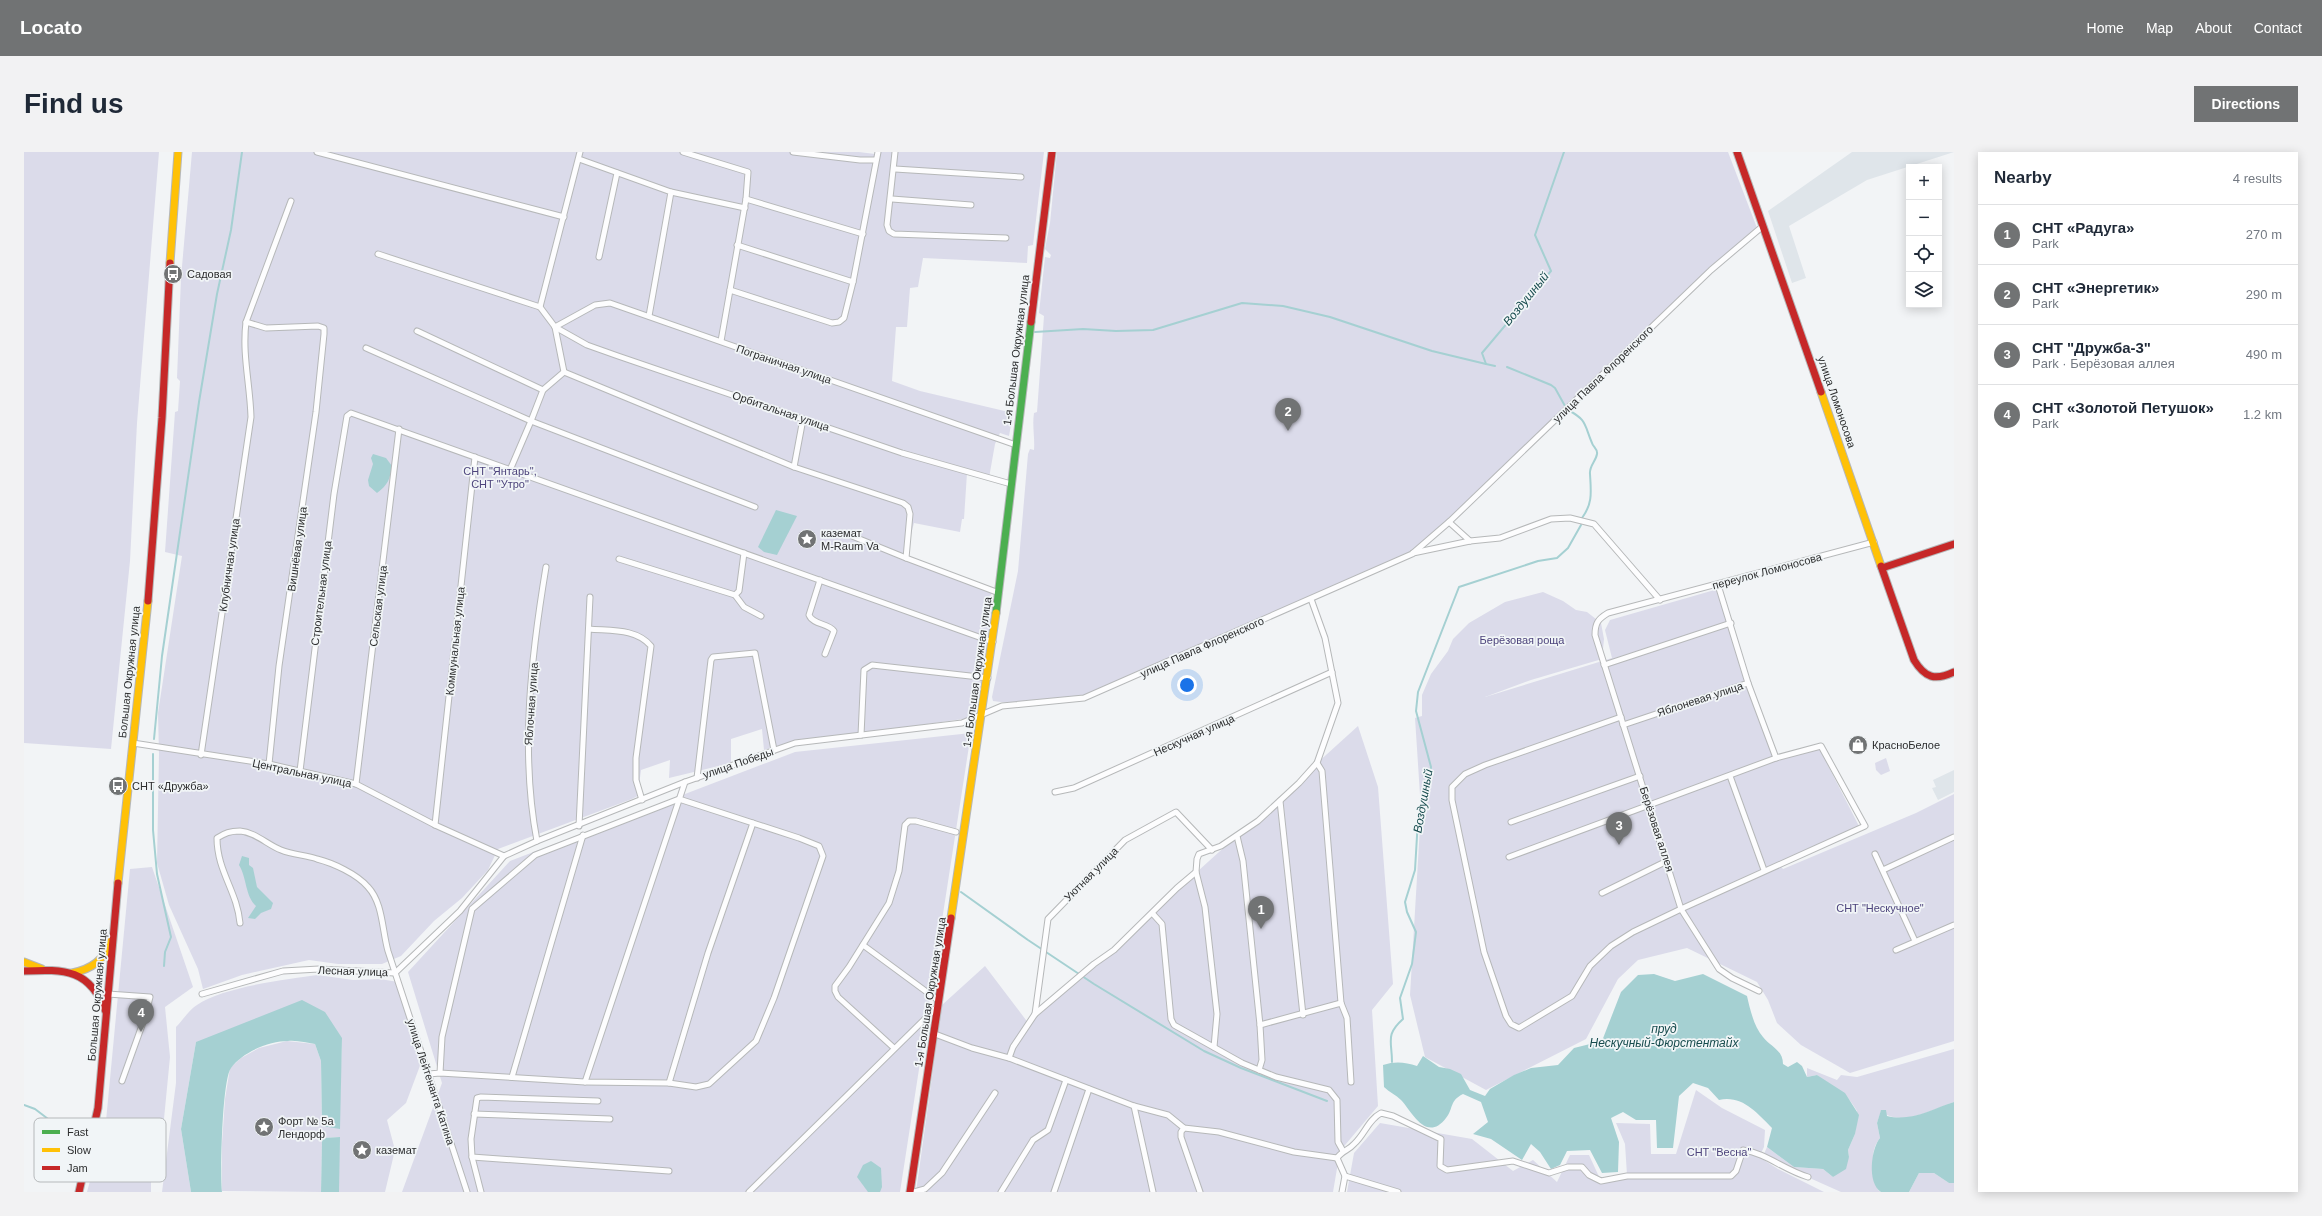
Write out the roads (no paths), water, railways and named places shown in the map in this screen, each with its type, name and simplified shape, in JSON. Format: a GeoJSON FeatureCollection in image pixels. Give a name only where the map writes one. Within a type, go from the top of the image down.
{"type":"FeatureCollection","features":[{"type":"Feature","properties":{"kind":"main road","name":"Большая Окружная улица"},"geometry":{"type":"LineString","coordinates":[[96,1118],[98,1108],[113,933],[150,574],[162,418],[167,289],[178,152]]}},
{"type":"Feature","properties":{"kind":"main road","name":"1-я Большая Окружная улица"},"geometry":{"type":"LineString","coordinates":[[910,1192],[984,714],[1052,152]]}},
{"type":"Feature","properties":{"kind":"main road","name":"улица Ломоносова"},"geometry":{"type":"LineString","coordinates":[[1737,152],[1762,228],[1874,542],[1914,660],[1922,674],[1931,678],[1942,678],[1954,672]]}},
{"type":"Feature","properties":{"kind":"main road"},"geometry":{"type":"LineString","coordinates":[[1882,568],[1954,544]]}},
{"type":"Feature","properties":{"kind":"main road"},"geometry":{"type":"LineString","coordinates":[[24,962],[42,969],[71,973],[81,972],[98,962],[109,946],[113,933]]}},
{"type":"Feature","properties":{"kind":"main road"},"geometry":{"type":"LineString","coordinates":[[24,971],[42,969]]}},
{"type":"Feature","properties":{"kind":"main road"},"geometry":{"type":"LineString","coordinates":[[71,973],[93,986],[106,1014]]}},
{"type":"Feature","properties":{"kind":"main road","name":"Большая Окружная улица"},"geometry":{"type":"LineString","coordinates":[[79,1192],[81,1182]]}},
{"type":"Feature","properties":{"kind":"street"},"geometry":{"type":"LineString","coordinates":[[317,152],[564,217]]}},
{"type":"Feature","properties":{"kind":"street"},"geometry":{"type":"LineString","coordinates":[[540,307],[580,152]]}},
{"type":"Feature","properties":{"kind":"street"},"geometry":{"type":"LineString","coordinates":[[683,152],[745,170],[749,176],[721,341]]}},
{"type":"Feature","properties":{"kind":"street"},"geometry":{"type":"LineString","coordinates":[[793,152],[860,160],[875,160]]}},
{"type":"Feature","properties":{"kind":"street"},"geometry":{"type":"LineString","coordinates":[[730,290],[832,323],[839,322],[844,318],[863,234],[875,160],[878,152]]}},
{"type":"Feature","properties":{"kind":"street"},"geometry":{"type":"LineString","coordinates":[[895,152],[892,199],[887,225],[889,231],[894,234],[1006,238]]}},
{"type":"Feature","properties":{"kind":"street"},"geometry":{"type":"LineString","coordinates":[[579,159],[671,192],[744,208]]}},
{"type":"Feature","properties":{"kind":"street"},"geometry":{"type":"LineString","coordinates":[[895,169],[1021,177]]}},
{"type":"Feature","properties":{"kind":"street"},"geometry":{"type":"LineString","coordinates":[[599,257],[617,173]]}},
{"type":"Feature","properties":{"kind":"street"},"geometry":{"type":"LineString","coordinates":[[649,316],[671,192]]}},
{"type":"Feature","properties":{"kind":"street"},"geometry":{"type":"LineString","coordinates":[[746,199],[863,234]]}},
{"type":"Feature","properties":{"kind":"street"},"geometry":{"type":"LineString","coordinates":[[892,199],[971,205]]}},
{"type":"Feature","properties":{"kind":"street","name":"Клубничная улица"},"geometry":{"type":"LineString","coordinates":[[201,755],[251,417],[245,375],[244,338],[246,322],[291,201]]}},
{"type":"Feature","properties":{"kind":"street","name":"улица Павла Флоренского"},"geometry":{"type":"LineString","coordinates":[[1412,554],[1449,522],[1711,270],[1762,228]]}},
{"type":"Feature","properties":{"kind":"street"},"geometry":{"type":"LineString","coordinates":[[737,245],[853,282]]}},
{"type":"Feature","properties":{"kind":"street"},"geometry":{"type":"LineString","coordinates":[[378,254],[540,307],[556,327],[564,372]]}},
{"type":"Feature","properties":{"kind":"street","name":"Пограничная улица"},"geometry":{"type":"LineString","coordinates":[[556,327],[595,305],[610,303],[1016,445]]}},
{"type":"Feature","properties":{"kind":"street","name":"Вишнёвая улица"},"geometry":{"type":"LineString","coordinates":[[246,322],[266,328],[318,326],[324,328],[316,412],[279,666],[269,764]]}},
{"type":"Feature","properties":{"kind":"street","name":"Орбитальная улица"},"geometry":{"type":"LineString","coordinates":[[556,327],[587,345],[902,453],[1011,484]]}},
{"type":"Feature","properties":{"kind":"street"},"geometry":{"type":"LineString","coordinates":[[417,331],[543,390]]}},
{"type":"Feature","properties":{"kind":"street"},"geometry":{"type":"LineString","coordinates":[[366,348],[531,420],[755,507]]}},
{"type":"Feature","properties":{"kind":"street"},"geometry":{"type":"LineString","coordinates":[[510,470],[543,390],[564,372]]}},
{"type":"Feature","properties":{"kind":"street"},"geometry":{"type":"LineString","coordinates":[[564,372],[794,467],[904,503],[908,507],[910,514],[906,558]]}},
{"type":"Feature","properties":{"kind":"street","name":"Строительная улица"},"geometry":{"type":"LineString","coordinates":[[300,771],[332,509],[347,416],[351,413],[355,413],[399,429]]}},
{"type":"Feature","properties":{"kind":"street"},"geometry":{"type":"LineString","coordinates":[[794,467],[803,419]]}},
{"type":"Feature","properties":{"kind":"street"},"geometry":{"type":"LineString","coordinates":[[399,429],[993,642]]}},
{"type":"Feature","properties":{"kind":"street","name":"Сельская улица"},"geometry":{"type":"LineString","coordinates":[[356,784],[399,429]]}},
{"type":"Feature","properties":{"kind":"street","name":"Коммунальная улица"},"geometry":{"type":"LineString","coordinates":[[435,825],[474,457]]}},
{"type":"Feature","properties":{"kind":"street","name":"улица Павла Флоренского"},"geometry":{"type":"LineString","coordinates":[[984,714],[1002,706],[1084,698],[1412,554],[1470,541],[1500,538],[1551,519],[1570,518],[1594,524],[1660,600]]}},
{"type":"Feature","properties":{"kind":"street"},"geometry":{"type":"LineString","coordinates":[[1449,522],[1470,541]]}},
{"type":"Feature","properties":{"kind":"street"},"geometry":{"type":"LineString","coordinates":[[852,536],[999,593]]}},
{"type":"Feature","properties":{"kind":"street","name":"переулок Ломоносова"},"geometry":{"type":"LineString","coordinates":[[1660,600],[1874,542]]}},
{"type":"Feature","properties":{"kind":"street"},"geometry":{"type":"LineString","coordinates":[[735,595],[739,591],[744,553]]}},
{"type":"Feature","properties":{"kind":"street"},"geometry":{"type":"LineString","coordinates":[[619,559],[735,595],[744,607],[761,616]]}},
{"type":"Feature","properties":{"kind":"street","name":"Яблочная улица"},"geometry":{"type":"LineString","coordinates":[[537,841],[531,808],[528,739],[539,613],[546,567]]}},
{"type":"Feature","properties":{"kind":"street"},"geometry":{"type":"LineString","coordinates":[[820,580],[809,615],[811,619],[831,628],[834,631],[825,654]]}},
{"type":"Feature","properties":{"kind":"street","name":"Яблоневая улица"},"geometry":{"type":"LineString","coordinates":[[1623,725],[1748,683],[1718,584]]}},
{"type":"Feature","properties":{"kind":"street"},"geometry":{"type":"LineString","coordinates":[[579,826],[590,597]]}},
{"type":"Feature","properties":{"kind":"street"},"geometry":{"type":"LineString","coordinates":[[1214,1047],[1217,1014],[1205,907],[1196,872],[1197,859],[1199,854],[1212,850],[1237,836],[1258,821],[1280,801],[1317,762],[1338,703],[1325,638],[1311,599]]}},
{"type":"Feature","properties":{"kind":"street","name":"Берёзовая аллея"},"geometry":{"type":"LineString","coordinates":[[1660,600],[1600,617],[1595,625],[1595,635],[1650,806],[1681,909],[1719,969],[1732,978],[1758,991]]}},
{"type":"Feature","properties":{"kind":"street"},"geometry":{"type":"LineString","coordinates":[[1604,665],[1731,623]]}},
{"type":"Feature","properties":{"kind":"street"},"geometry":{"type":"LineString","coordinates":[[589,630],[626,632],[644,638],[651,646],[636,758],[636,780],[642,800]]}},
{"type":"Feature","properties":{"kind":"street"},"geometry":{"type":"LineString","coordinates":[[697,778],[711,660],[713,657],[755,653],[774,750]]}},
{"type":"Feature","properties":{"kind":"street"},"geometry":{"type":"LineString","coordinates":[[861,735],[864,670],[867,666],[872,665],[988,678]]}},
{"type":"Feature","properties":{"kind":"street","name":"Нескучная улица"},"geometry":{"type":"LineString","coordinates":[[1055,792],[1074,788],[1332,672]]}},
{"type":"Feature","properties":{"kind":"street"},"geometry":{"type":"LineString","coordinates":[[1748,683],[1776,758]]}},
{"type":"Feature","properties":{"kind":"street","name":"улица Победы"},"geometry":{"type":"LineString","coordinates":[[504,856],[537,841],[579,826],[685,782],[795,743],[962,723],[974,720],[984,714]]}},
{"type":"Feature","properties":{"kind":"street"},"geometry":{"type":"LineString","coordinates":[[1509,857],[1650,806],[1776,758],[1822,746],[1865,826],[1764,870],[1633,932],[1611,946],[1590,966],[1572,996],[1519,1028],[1511,1024],[1506,1016],[1484,952],[1452,800],[1452,787],[1465,774],[1485,765],[1621,717]]}},
{"type":"Feature","properties":{"kind":"street","name":"Центральная улица"},"geometry":{"type":"LineString","coordinates":[[133,743],[201,755],[269,764],[356,784],[435,825],[504,856]]}},
{"type":"Feature","properties":{"kind":"street"},"geometry":{"type":"LineString","coordinates":[[1317,762],[1322,771],[1341,1003],[1347,1018],[1352,1082]]}},
{"type":"Feature","properties":{"kind":"street"},"geometry":{"type":"LineString","coordinates":[[1512,822],[1640,776]]}},
{"type":"Feature","properties":{"kind":"street"},"geometry":{"type":"LineString","coordinates":[[1730,776],[1764,870]]}},
{"type":"Feature","properties":{"kind":"street"},"geometry":{"type":"LineString","coordinates":[[585,1082],[685,782]]}},
{"type":"Feature","properties":{"kind":"street"},"geometry":{"type":"LineString","coordinates":[[429,1074],[440,1073],[585,1082],[669,1083],[696,1087],[709,1084],[756,1041],[774,998],[823,856],[819,846],[679,799],[535,855],[472,909],[442,1037],[440,1073]]}},
{"type":"Feature","properties":{"kind":"street"},"geometry":{"type":"LineString","coordinates":[[1280,801],[1303,1015]]}},
{"type":"Feature","properties":{"kind":"street","name":"Уютная улица"},"geometry":{"type":"LineString","coordinates":[[1035,1014],[1048,919],[1113,851],[1140,830],[1158,824],[1176,812],[1212,850]]}},
{"type":"Feature","properties":{"kind":"street"},"geometry":{"type":"LineString","coordinates":[[894,1048],[835,991],[835,986],[889,903],[899,871],[905,825],[909,821],[916,821],[956,832]]}},
{"type":"Feature","properties":{"kind":"street"},"geometry":{"type":"LineString","coordinates":[[669,1083],[708,952],[753,823]]}},
{"type":"Feature","properties":{"kind":"street","name":"улица Лейтенанта Катина"},"geometry":{"type":"LineString","coordinates":[[240,923],[238,904],[217,856],[217,838],[227,832],[241,831],[260,838],[281,850],[318,859],[356,877],[368,886],[374,896],[380,912],[382,929],[395,973],[468,1192]]}},
{"type":"Feature","properties":{"kind":"street"},"geometry":{"type":"LineString","coordinates":[[512,1077],[583,836]]}},
{"type":"Feature","properties":{"kind":"street"},"geometry":{"type":"LineString","coordinates":[[1237,836],[1242,861],[1260,1025],[1262,1060],[1259,1070]]}},
{"type":"Feature","properties":{"kind":"street"},"geometry":{"type":"LineString","coordinates":[[1883,870],[1954,837]]}},
{"type":"Feature","properties":{"kind":"street"},"geometry":{"type":"LineString","coordinates":[[1875,854],[1916,941]]}},
{"type":"Feature","properties":{"kind":"street","name":"Лесная улица"},"geometry":{"type":"LineString","coordinates":[[202,994],[283,971],[319,969],[395,973],[460,911],[504,856]]}},
{"type":"Feature","properties":{"kind":"street"},"geometry":{"type":"LineString","coordinates":[[1602,893],[1667,861]]}},
{"type":"Feature","properties":{"kind":"street"},"geometry":{"type":"LineString","coordinates":[[1008,1058],[1013,1047],[1035,1014],[1084,972],[1114,950],[1153,914],[1177,888],[1196,872]]}},
{"type":"Feature","properties":{"kind":"street"},"geometry":{"type":"LineString","coordinates":[[1153,914],[1162,924],[1171,1019],[1174,1025],[1259,1070],[1276,1077],[1329,1090],[1337,1100],[1338,1142],[1343,1151]]}},
{"type":"Feature","properties":{"kind":"street"},"geometry":{"type":"LineString","coordinates":[[1896,950],[1954,924]]}},
{"type":"Feature","properties":{"kind":"street"},"geometry":{"type":"LineString","coordinates":[[749,1192],[939,1003],[863,945]]}},
{"type":"Feature","properties":{"kind":"street"},"geometry":{"type":"LineString","coordinates":[[108,994],[150,997],[145,1017],[122,1081]]}},
{"type":"Feature","properties":{"kind":"street"},"geometry":{"type":"LineString","coordinates":[[1260,1025],[1303,1015],[1341,1003]]}},
{"type":"Feature","properties":{"kind":"street"},"geometry":{"type":"LineString","coordinates":[[935,1034],[972,1048],[1008,1058],[1134,1106],[1168,1115],[1184,1128],[1219,1132],[1294,1152],[1337,1158]]}},
{"type":"Feature","properties":{"kind":"street"},"geometry":{"type":"LineString","coordinates":[[1001,1192],[1033,1140],[1048,1130],[1066,1080]]}},
{"type":"Feature","properties":{"kind":"street"},"geometry":{"type":"LineString","coordinates":[[1054,1192],[1089,1089]]}},
{"type":"Feature","properties":{"kind":"street"},"geometry":{"type":"LineString","coordinates":[[914,1192],[925,1189],[942,1173],[995,1093]]}},
{"type":"Feature","properties":{"kind":"street"},"geometry":{"type":"LineString","coordinates":[[481,1192],[472,1158],[471,1139],[477,1098],[598,1101]]}},
{"type":"Feature","properties":{"kind":"street"},"geometry":{"type":"LineString","coordinates":[[1134,1106],[1153,1192]]}},
{"type":"Feature","properties":{"kind":"street"},"geometry":{"type":"LineString","coordinates":[[1337,1158],[1343,1151],[1354,1144],[1372,1118],[1381,1113],[1393,1116],[1441,1139],[1440,1166],[1447,1170],[1513,1161],[1549,1173],[1568,1167],[1582,1166],[1589,1175],[1601,1181],[1626,1176],[1731,1176],[1736,1171],[1743,1150],[1752,1151],[1793,1173],[1808,1177]]}},
{"type":"Feature","properties":{"kind":"street"},"geometry":{"type":"LineString","coordinates":[[474,1114],[610,1119]]}},
{"type":"Feature","properties":{"kind":"street"},"geometry":{"type":"LineString","coordinates":[[1184,1128],[1181,1132],[1181,1137],[1200,1192]]}},
{"type":"Feature","properties":{"kind":"street"},"geometry":{"type":"LineString","coordinates":[[472,1158],[669,1171]]}},
{"type":"Feature","properties":{"kind":"street"},"geometry":{"type":"LineString","coordinates":[[1337,1158],[1345,1176],[1342,1192]]}},
{"type":"Feature","properties":{"kind":"street"},"geometry":{"type":"LineString","coordinates":[[1345,1176],[1398,1192]]}},
{"type":"Feature","properties":{"kind":"water"},"geometry":{"type":"Polygon","coordinates":[[[373,454],[386,458],[392,466],[388,481],[377,493],[369,486],[368,480],[373,464],[371,458],[373,454]]]}},
{"type":"Feature","properties":{"kind":"water"},"geometry":{"type":"Polygon","coordinates":[[[776,510],[797,516],[777,555],[764,552],[758,547],[776,510]]]}},
{"type":"Feature","properties":{"kind":"water"},"geometry":{"type":"Polygon","coordinates":[[[242,856],[249,858],[249,865],[253,868],[257,887],[273,903],[271,909],[261,913],[255,919],[248,918],[256,906],[252,902],[239,865],[242,856]]]}},
{"type":"Feature","properties":{"kind":"water","name":"пруд Нескучный-Фюрстентайх"},"geometry":{"type":"Polygon","coordinates":[[[1654,974],[1675,981],[1703,974],[1747,996],[1757,1028],[1763,1037],[1779,1052],[1783,1064],[1788,1067],[1797,1062],[1802,1066],[1807,1077],[1817,1075],[1845,1093],[1859,1115],[1855,1134],[1848,1150],[1849,1157],[1846,1169],[1833,1177],[1823,1169],[1794,1167],[1767,1147],[1772,1128],[1748,1106],[1735,1100],[1719,1100],[1708,1088],[1693,1083],[1679,1096],[1673,1148],[1657,1148],[1656,1120],[1636,1120],[1623,1112],[1611,1118],[1619,1142],[1618,1172],[1602,1173],[1590,1150],[1567,1151],[1560,1165],[1551,1169],[1540,1152],[1531,1144],[1522,1160],[1491,1139],[1473,1134],[1488,1122],[1481,1102],[1463,1094],[1456,1099],[1446,1118],[1439,1125],[1432,1128],[1426,1126],[1414,1117],[1401,1100],[1384,1087],[1383,1065],[1400,1062],[1417,1066],[1423,1056],[1439,1067],[1450,1069],[1461,1074],[1470,1090],[1485,1096],[1490,1089],[1514,1075],[1531,1068],[1558,1065],[1574,1048],[1602,1041],[1621,992],[1638,975],[1654,974]]]}},
{"type":"Feature","properties":{"kind":"water"},"geometry":{"type":"Polygon","coordinates":[[[302,1000],[325,1012],[342,1038],[340,1129],[322,1126],[321,1061],[315,1044],[295,1041],[273,1043],[257,1048],[236,1062],[231,1068],[228,1076],[222,1128],[222,1192],[191,1192],[181,1129],[196,1042],[302,1000]]]}},
{"type":"Feature","properties":{"kind":"water"},"geometry":{"type":"Polygon","coordinates":[[[1954,1102],[1954,1183],[1949,1183],[1934,1173],[1919,1173],[1909,1192],[1881,1192],[1877,1188],[1874,1181],[1872,1166],[1874,1150],[1880,1138],[1877,1123],[1881,1110],[1886,1110],[1887,1116],[1904,1117],[1921,1114],[1954,1102]]]}},
{"type":"Feature","properties":{"kind":"water"},"geometry":{"type":"Polygon","coordinates":[[[340,1137],[339,1192],[321,1192],[322,1138],[340,1137]]]}},
{"type":"Feature","properties":{"kind":"water"},"geometry":{"type":"Polygon","coordinates":[[[871,1161],[881,1168],[882,1187],[880,1192],[868,1192],[857,1177],[863,1165],[871,1161]]]}},
{"type":"Feature","properties":{"kind":"waterway"},"geometry":{"type":"LineString","coordinates":[[154,739],[162,656],[199,402],[217,294],[231,230],[242,152]]}},
{"type":"Feature","properties":{"kind":"waterway","name":"Воздушный"},"geometry":{"type":"LineString","coordinates":[[1495,366],[1486,364],[1482,353],[1551,271],[1535,235],[1564,152]]}},
{"type":"Feature","properties":{"kind":"waterway"},"geometry":{"type":"LineString","coordinates":[[1035,332],[1083,329],[1116,331],[1153,330],[1242,303],[1283,306],[1330,317],[1432,351],[1486,364]]}},
{"type":"Feature","properties":{"kind":"waterway","name":"Воздушный"},"geometry":{"type":"LineString","coordinates":[[1507,367],[1551,385],[1555,388],[1565,406]]}},
{"type":"Feature","properties":{"kind":"waterway","name":"Воздушный"},"geometry":{"type":"LineString","coordinates":[[1568,410],[1582,420],[1597,452],[1590,471],[1590,502],[1586,513],[1582,518]]}},
{"type":"Feature","properties":{"kind":"waterway","name":"Воздушный"},"geometry":{"type":"LineString","coordinates":[[1392,1062],[1391,1039],[1394,1030],[1403,1019],[1400,998],[1412,964],[1416,932],[1407,912],[1405,902],[1415,870],[1418,819],[1424,801],[1431,767],[1416,711],[1418,692],[1459,587],[1538,561],[1557,558],[1568,548],[1581,525]]}},
{"type":"Feature","properties":{"kind":"waterway"},"geometry":{"type":"LineString","coordinates":[[153,754],[153,830],[157,874],[171,937],[165,952],[164,966]]}},
{"type":"Feature","properties":{"kind":"waterway"},"geometry":{"type":"LineString","coordinates":[[961,892],[1028,940],[1094,984],[1204,1051],[1241,1068],[1327,1101]]}},
{"type":"Feature","properties":{"kind":"waterway"},"geometry":{"type":"LineString","coordinates":[[24,1105],[35,1109],[47,1118]]}},
{"type":"Feature","properties":{"kind":"place","name":"Садовая"},"geometry":{"type":"Point","coordinates":[173,274]}},
{"type":"Feature","properties":{"kind":"place","name":"СНТ «Энергетик»"},"geometry":{"type":"Point","coordinates":[1288,431]}},
{"type":"Feature","properties":{"kind":"place","name":"каземат M-Raum Va"},"geometry":{"type":"Point","coordinates":[807,539]}},
{"type":"Feature","properties":{"kind":"place","name":"КрасноБелое"},"geometry":{"type":"Point","coordinates":[1858,745]}},
{"type":"Feature","properties":{"kind":"place","name":"СНТ «Дружба»"},"geometry":{"type":"Point","coordinates":[118,786]}},
{"type":"Feature","properties":{"kind":"place","name":"СНТ \"Дружба-3\""},"geometry":{"type":"Point","coordinates":[1619,845]}},
{"type":"Feature","properties":{"kind":"place","name":"СНТ «Радуга»"},"geometry":{"type":"Point","coordinates":[1261,929]}},
{"type":"Feature","properties":{"kind":"place","name":"СНТ «Золотой Петушок»"},"geometry":{"type":"Point","coordinates":[141,1032]}},
{"type":"Feature","properties":{"kind":"place","name":"Форт № 5а Лендорф"},"geometry":{"type":"Point","coordinates":[264,1127]}},
{"type":"Feature","properties":{"kind":"place","name":"каземат"},"geometry":{"type":"Point","coordinates":[362,1150]}},
{"type":"Feature","properties":{"kind":"park label","name":"СНТ \"Янтарь\", СНТ \"Утро\""},"geometry":{"type":"Point","coordinates":[500,477]}},
{"type":"Feature","properties":{"kind":"park label","name":"Берёзовая роща"},"geometry":{"type":"Point","coordinates":[1522,640]}},
{"type":"Feature","properties":{"kind":"park label","name":"СНТ \"Нескучное\""},"geometry":{"type":"Point","coordinates":[1880,908]}},
{"type":"Feature","properties":{"kind":"park label","name":"СНТ \"Весна\""},"geometry":{"type":"Point","coordinates":[1719,1152]}}]}
